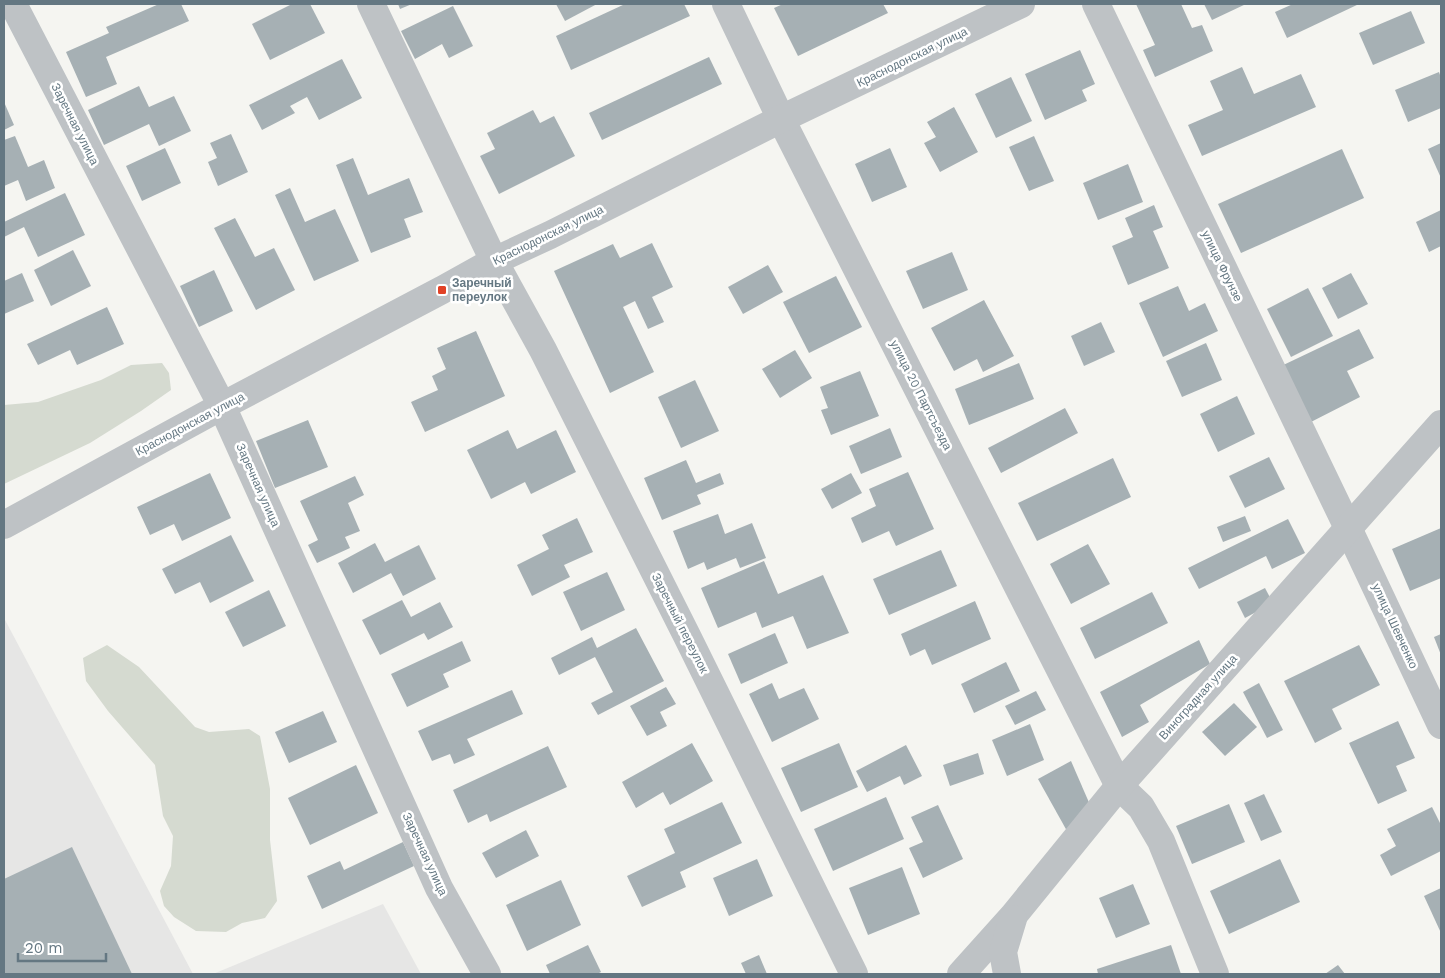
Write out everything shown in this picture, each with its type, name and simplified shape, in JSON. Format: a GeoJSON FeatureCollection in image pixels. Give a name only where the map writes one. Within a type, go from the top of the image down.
{"type":"FeatureCollection","features":[{"type":"Feature","properties":{"kind":"street","name":"Заречная улица"},"geometry":{"type":"LineString","coordinates":[[13,4],[222,406],[439,888],[487,974]]}},
{"type":"Feature","properties":{"kind":"street","name":"Заречный переулок"},"geometry":{"type":"LineString","coordinates":[[371,4],[494,261],[542,350],[687,636],[854,974]]}},
{"type":"Feature","properties":{"kind":"street","name":"улица 20 Партсъезда"},"geometry":{"type":"LineString","coordinates":[[726,4],[781,119],[1119,786]]}},
{"type":"Feature","properties":{"kind":"street","name":"Краснодонская улица"},"geometry":{"type":"LineString","coordinates":[[4,525],[494,261],[550,236],[781,119],[1021,4]]}},
{"type":"Feature","properties":{"kind":"street","name":"улица Фрунзе"},"geometry":{"type":"LineString","coordinates":[[1096,4],[1348,528]]}},
{"type":"Feature","properties":{"kind":"street","name":"Виноградная улица"},"geometry":{"type":"LineString","coordinates":[[962,974],[1014,915],[1119,786],[1441,424]]}},
{"type":"Feature","properties":{"kind":"street","name":"улица Шевченко"},"geometry":{"type":"LineString","coordinates":[[1348,528],[1441,725]]}},
{"type":"Feature","properties":{"kind":"street"},"geometry":{"type":"LineString","coordinates":[[1119,786],[1141,806],[1161,842],[1215,974]]}},
{"type":"Feature","properties":{"kind":"street"},"geometry":{"type":"LineString","coordinates":[[1007,974],[1003,952],[1014,915]]}},
{"type":"Feature","properties":{"kind":"shaded area"},"geometry":{"type":"Polygon","coordinates":[[[162,363],[169,373],[171,390],[90,443],[4,484],[4,405],[38,402],[101,380],[131,365],[162,363]]]}},
{"type":"Feature","properties":{"kind":"shaded area"},"geometry":{"type":"Polygon","coordinates":[[[4,618],[193,974],[4,974],[4,618]]]}},
{"type":"Feature","properties":{"kind":"shaded area"},"geometry":{"type":"Polygon","coordinates":[[[107,645],[139,667],[195,727],[209,732],[249,729],[260,736],[270,789],[270,840],[277,901],[265,918],[242,923],[226,932],[196,931],[174,917],[164,906],[160,891],[171,866],[173,836],[163,816],[155,765],[108,711],[86,681],[83,658],[107,645]]]}},
{"type":"Feature","properties":{"kind":"shaded area"},"geometry":{"type":"Polygon","coordinates":[[[383,904],[421,974],[213,974],[383,904]]]}},
{"type":"Feature","properties":{"kind":"building"},"geometry":{"type":"Polygon","coordinates":[[[159,4],[181,4],[189,21],[106,57],[117,84],[86,97],[66,52],[109,33],[106,27],[159,4]]]}},
{"type":"Feature","properties":{"kind":"building"},"geometry":{"type":"Polygon","coordinates":[[[292,4],[310,4],[325,33],[270,60],[252,24],[292,4]]]}},
{"type":"Feature","properties":{"kind":"building"},"geometry":{"type":"Polygon","coordinates":[[[398,4],[412,4],[400,9],[398,4]]]}},
{"type":"Feature","properties":{"kind":"building"},"geometry":{"type":"Polygon","coordinates":[[[556,4],[597,4],[565,21],[556,4]]]}},
{"type":"Feature","properties":{"kind":"building"},"geometry":{"type":"Polygon","coordinates":[[[625,4],[684,4],[690,16],[571,70],[556,36],[625,4]]]}},
{"type":"Feature","properties":{"kind":"building"},"geometry":{"type":"Polygon","coordinates":[[[783,4],[883,4],[888,13],[798,56],[774,8],[783,4]]]}},
{"type":"Feature","properties":{"kind":"building"},"geometry":{"type":"Polygon","coordinates":[[[1136,4],[1181,4],[1192,28],[1202,25],[1213,51],[1155,77],[1143,50],[1155,45],[1136,4]]]}},
{"type":"Feature","properties":{"kind":"building"},"geometry":{"type":"Polygon","coordinates":[[[1204,4],[1246,4],[1212,20],[1204,4]]]}},
{"type":"Feature","properties":{"kind":"building"},"geometry":{"type":"Polygon","coordinates":[[[1293,4],[1359,4],[1287,38],[1275,12],[1293,4]]]}},
{"type":"Feature","properties":{"kind":"building"},"geometry":{"type":"Polygon","coordinates":[[[453,6],[473,46],[449,58],[442,44],[415,59],[401,31],[453,6]]]}},
{"type":"Feature","properties":{"kind":"building"},"geometry":{"type":"Polygon","coordinates":[[[1411,11],[1425,43],[1373,65],[1359,33],[1411,11]]]}},
{"type":"Feature","properties":{"kind":"building"},"geometry":{"type":"Polygon","coordinates":[[[1080,50],[1095,84],[1082,90],[1087,101],[1045,120],[1025,74],[1080,50]]]}},
{"type":"Feature","properties":{"kind":"building"},"geometry":{"type":"Polygon","coordinates":[[[709,57],[722,84],[602,140],[589,113],[709,57]]]}},
{"type":"Feature","properties":{"kind":"building"},"geometry":{"type":"Polygon","coordinates":[[[342,59],[362,98],[319,120],[307,97],[290,106],[295,113],[262,130],[249,105],[342,59]]]}},
{"type":"Feature","properties":{"kind":"building"},"geometry":{"type":"Polygon","coordinates":[[[1242,67],[1254,94],[1301,74],[1316,107],[1202,156],[1188,125],[1223,110],[1210,81],[1242,67]]]}},
{"type":"Feature","properties":{"kind":"building"},"geometry":{"type":"Polygon","coordinates":[[[1439,72],[1441,78],[1441,108],[1408,122],[1395,90],[1439,72]]]}},
{"type":"Feature","properties":{"kind":"building"},"geometry":{"type":"Polygon","coordinates":[[[1011,77],[1032,121],[996,138],[975,94],[1011,77]]]}},
{"type":"Feature","properties":{"kind":"building"},"geometry":{"type":"Polygon","coordinates":[[[139,86],[149,107],[174,96],[191,131],[159,146],[149,124],[104,145],[88,110],[139,86]]]}},
{"type":"Feature","properties":{"kind":"building"},"geometry":{"type":"Polygon","coordinates":[[[4,102],[14,125],[4,130],[4,102]]]}},
{"type":"Feature","properties":{"kind":"building"},"geometry":{"type":"Polygon","coordinates":[[[954,107],[978,152],[940,172],[924,143],[936,137],[927,122],[954,107]]]}},
{"type":"Feature","properties":{"kind":"building"},"geometry":{"type":"Polygon","coordinates":[[[533,110],[540,123],[554,116],[575,156],[499,194],[480,156],[495,149],[487,133],[533,110]]]}},
{"type":"Feature","properties":{"kind":"building"},"geometry":{"type":"Polygon","coordinates":[[[231,134],[248,172],[218,186],[208,162],[217,158],[210,143],[231,134]]]}},
{"type":"Feature","properties":{"kind":"building"},"geometry":{"type":"Polygon","coordinates":[[[15,136],[28,167],[44,160],[55,188],[26,201],[18,180],[4,186],[4,140],[15,136]]]}},
{"type":"Feature","properties":{"kind":"building"},"geometry":{"type":"Polygon","coordinates":[[[1034,136],[1054,181],[1029,191],[1009,147],[1034,136]]]}},
{"type":"Feature","properties":{"kind":"building"},"geometry":{"type":"Polygon","coordinates":[[[1441,143],[1441,178],[1428,149],[1441,143]]]}},
{"type":"Feature","properties":{"kind":"building"},"geometry":{"type":"Polygon","coordinates":[[[165,148],[181,183],[142,201],[126,166],[165,148]]]}},
{"type":"Feature","properties":{"kind":"building"},"geometry":{"type":"Polygon","coordinates":[[[890,148],[907,187],[872,202],[855,164],[890,148]]]}},
{"type":"Feature","properties":{"kind":"building"},"geometry":{"type":"Polygon","coordinates":[[[1342,149],[1364,198],[1241,253],[1218,204],[1342,149]]]}},
{"type":"Feature","properties":{"kind":"building"},"geometry":{"type":"Polygon","coordinates":[[[353,158],[368,195],[409,178],[423,212],[404,219],[411,237],[371,253],[336,165],[353,158]]]}},
{"type":"Feature","properties":{"kind":"building"},"geometry":{"type":"Polygon","coordinates":[[[1128,164],[1143,202],[1098,220],[1083,183],[1128,164]]]}},
{"type":"Feature","properties":{"kind":"building"},"geometry":{"type":"Polygon","coordinates":[[[290,188],[305,222],[335,209],[359,261],[314,281],[275,195],[290,188]]]}},
{"type":"Feature","properties":{"kind":"building"},"geometry":{"type":"Polygon","coordinates":[[[65,193],[85,235],[38,257],[24,227],[4,237],[4,222],[65,193]]]}},
{"type":"Feature","properties":{"kind":"building"},"geometry":{"type":"Polygon","coordinates":[[[1154,205],[1163,227],[1153,231],[1169,268],[1128,285],[1112,246],[1133,237],[1125,218],[1154,205]]]}},
{"type":"Feature","properties":{"kind":"building"},"geometry":{"type":"Polygon","coordinates":[[[1441,210],[1441,246],[1429,252],[1416,222],[1441,210]]]}},
{"type":"Feature","properties":{"kind":"building"},"geometry":{"type":"Polygon","coordinates":[[[235,218],[255,257],[274,248],[295,290],[256,310],[214,228],[235,218]]]}},
{"type":"Feature","properties":{"kind":"building"},"geometry":{"type":"Polygon","coordinates":[[[652,243],[673,287],[652,297],[664,322],[648,329],[635,301],[623,307],[654,372],[610,393],[554,271],[613,244],[620,258],[652,243]]]}},
{"type":"Feature","properties":{"kind":"building"},"geometry":{"type":"Polygon","coordinates":[[[73,250],[91,286],[51,306],[34,270],[73,250]]]}},
{"type":"Feature","properties":{"kind":"building"},"geometry":{"type":"Polygon","coordinates":[[[952,252],[968,290],[923,309],[906,271],[952,252]]]}},
{"type":"Feature","properties":{"kind":"building"},"geometry":{"type":"Polygon","coordinates":[[[768,265],[783,292],[743,314],[728,287],[768,265]]]}},
{"type":"Feature","properties":{"kind":"building"},"geometry":{"type":"Polygon","coordinates":[[[214,270],[233,311],[199,327],[180,286],[214,270]]]}},
{"type":"Feature","properties":{"kind":"building"},"geometry":{"type":"Polygon","coordinates":[[[22,273],[34,301],[4,314],[4,281],[22,273]]]}},
{"type":"Feature","properties":{"kind":"building"},"geometry":{"type":"Polygon","coordinates":[[[1351,273],[1368,304],[1338,319],[1322,288],[1351,273]]]}},
{"type":"Feature","properties":{"kind":"building"},"geometry":{"type":"Polygon","coordinates":[[[836,276],[862,327],[809,353],[783,302],[836,276]]]}},
{"type":"Feature","properties":{"kind":"building"},"geometry":{"type":"Polygon","coordinates":[[[1178,286],[1189,311],[1205,303],[1218,331],[1163,357],[1139,303],[1178,286]]]}},
{"type":"Feature","properties":{"kind":"building"},"geometry":{"type":"Polygon","coordinates":[[[1308,288],[1333,336],[1291,357],[1267,309],[1308,288]]]}},
{"type":"Feature","properties":{"kind":"building"},"geometry":{"type":"Polygon","coordinates":[[[984,300],[1014,356],[983,372],[977,359],[954,371],[931,328],[984,300]]]}},
{"type":"Feature","properties":{"kind":"building"},"geometry":{"type":"Polygon","coordinates":[[[107,307],[124,344],[77,365],[70,350],[38,365],[27,344],[107,307]]]}},
{"type":"Feature","properties":{"kind":"building"},"geometry":{"type":"Polygon","coordinates":[[[1101,322],[1115,352],[1084,366],[1071,336],[1101,322]]]}},
{"type":"Feature","properties":{"kind":"building"},"geometry":{"type":"Polygon","coordinates":[[[1359,329],[1374,358],[1347,371],[1360,397],[1305,425],[1277,368],[1359,329]]]}},
{"type":"Feature","properties":{"kind":"building"},"geometry":{"type":"Polygon","coordinates":[[[476,331],[505,396],[425,432],[411,402],[438,390],[432,376],[446,369],[437,348],[476,331]]]}},
{"type":"Feature","properties":{"kind":"building"},"geometry":{"type":"Polygon","coordinates":[[[1206,343],[1222,380],[1182,397],[1166,361],[1206,343]]]}},
{"type":"Feature","properties":{"kind":"building"},"geometry":{"type":"Polygon","coordinates":[[[795,350],[812,378],[780,398],[762,369],[795,350]]]}},
{"type":"Feature","properties":{"kind":"building"},"geometry":{"type":"Polygon","coordinates":[[[1019,363],[1034,399],[969,425],[955,389],[1019,363]]]}},
{"type":"Feature","properties":{"kind":"building"},"geometry":{"type":"Polygon","coordinates":[[[860,371],[879,416],[831,435],[821,410],[828,408],[820,387],[860,371]]]}},
{"type":"Feature","properties":{"kind":"building"},"geometry":{"type":"Polygon","coordinates":[[[695,380],[719,431],[681,448],[658,397],[695,380]]]}},
{"type":"Feature","properties":{"kind":"building"},"geometry":{"type":"Polygon","coordinates":[[[1237,396],[1255,434],[1218,452],[1200,414],[1237,396]]]}},
{"type":"Feature","properties":{"kind":"building"},"geometry":{"type":"Polygon","coordinates":[[[1065,408],[1078,433],[1001,473],[988,448],[1065,408]]]}},
{"type":"Feature","properties":{"kind":"building"},"geometry":{"type":"Polygon","coordinates":[[[308,420],[328,467],[275,488],[256,441],[308,420]]]}},
{"type":"Feature","properties":{"kind":"building"},"geometry":{"type":"Polygon","coordinates":[[[890,428],[902,457],[861,474],[849,446],[890,428]]]}},
{"type":"Feature","properties":{"kind":"building"},"geometry":{"type":"Polygon","coordinates":[[[508,430],[517,449],[556,430],[576,472],[531,494],[525,482],[491,499],[467,450],[508,430]]]}},
{"type":"Feature","properties":{"kind":"building"},"geometry":{"type":"Polygon","coordinates":[[[1269,457],[1285,489],[1245,508],[1229,476],[1269,457]]]}},
{"type":"Feature","properties":{"kind":"building"},"geometry":{"type":"Polygon","coordinates":[[[1113,458],[1131,497],[1037,541],[1018,503],[1113,458]]]}},
{"type":"Feature","properties":{"kind":"building"},"geometry":{"type":"Polygon","coordinates":[[[686,460],[696,483],[720,473],[724,484],[697,495],[701,504],[662,520],[644,478],[686,460]]]}},
{"type":"Feature","properties":{"kind":"building"},"geometry":{"type":"Polygon","coordinates":[[[908,472],[934,529],[896,546],[889,531],[862,543],[851,518],[876,506],[869,489],[908,472]]]}},
{"type":"Feature","properties":{"kind":"building"},"geometry":{"type":"Polygon","coordinates":[[[210,473],[231,518],[182,541],[174,524],[150,535],[137,507],[210,473]]]}},
{"type":"Feature","properties":{"kind":"building"},"geometry":{"type":"Polygon","coordinates":[[[851,473],[862,493],[832,509],[821,489],[851,473]]]}},
{"type":"Feature","properties":{"kind":"building"},"geometry":{"type":"Polygon","coordinates":[[[355,476],[364,495],[348,503],[360,531],[345,537],[350,548],[317,563],[308,545],[318,540],[300,501],[355,476]]]}},
{"type":"Feature","properties":{"kind":"building"},"geometry":{"type":"Polygon","coordinates":[[[718,514],[725,534],[752,523],[766,558],[740,568],[736,558],[707,570],[704,562],[688,569],[673,531],[718,514]]]}},
{"type":"Feature","properties":{"kind":"building"},"geometry":{"type":"Polygon","coordinates":[[[1245,516],[1251,531],[1223,542],[1217,527],[1245,516]]]}},
{"type":"Feature","properties":{"kind":"building"},"geometry":{"type":"Polygon","coordinates":[[[577,518],[593,552],[564,565],[570,577],[532,596],[517,565],[549,549],[542,535],[577,518]]]}},
{"type":"Feature","properties":{"kind":"building"},"geometry":{"type":"Polygon","coordinates":[[[1288,519],[1305,553],[1272,569],[1266,556],[1199,589],[1188,568],[1288,519]]]}},
{"type":"Feature","properties":{"kind":"building"},"geometry":{"type":"Polygon","coordinates":[[[1441,528],[1441,578],[1410,591],[1392,549],[1441,528]]]}},
{"type":"Feature","properties":{"kind":"building"},"geometry":{"type":"Polygon","coordinates":[[[231,535],[254,581],[210,603],[200,582],[175,594],[162,569],[231,535]]]}},
{"type":"Feature","properties":{"kind":"building"},"geometry":{"type":"Polygon","coordinates":[[[375,543],[385,562],[419,545],[436,579],[403,596],[391,573],[353,593],[338,563],[375,543]]]}},
{"type":"Feature","properties":{"kind":"building"},"geometry":{"type":"Polygon","coordinates":[[[1088,544],[1110,584],[1071,604],[1050,564],[1088,544]]]}},
{"type":"Feature","properties":{"kind":"building"},"geometry":{"type":"Polygon","coordinates":[[[941,550],[957,586],[889,615],[873,579],[941,550]]]}},
{"type":"Feature","properties":{"kind":"building"},"geometry":{"type":"Polygon","coordinates":[[[764,561],[778,594],[823,575],[849,633],[807,649],[793,616],[762,628],[756,612],[718,628],[701,588],[764,561]]]}},
{"type":"Feature","properties":{"kind":"building"},"geometry":{"type":"Polygon","coordinates":[[[607,572],[625,610],[581,631],[563,592],[607,572]]]}},
{"type":"Feature","properties":{"kind":"building"},"geometry":{"type":"Polygon","coordinates":[[[1265,588],[1273,603],[1245,618],[1237,602],[1265,588]]]}},
{"type":"Feature","properties":{"kind":"building"},"geometry":{"type":"Polygon","coordinates":[[[269,590],[286,626],[243,647],[225,612],[269,590]]]}},
{"type":"Feature","properties":{"kind":"building"},"geometry":{"type":"Polygon","coordinates":[[[1152,592],[1168,623],[1095,659],[1080,628],[1152,592]]]}},
{"type":"Feature","properties":{"kind":"building"},"geometry":{"type":"Polygon","coordinates":[[[402,600],[411,617],[440,602],[453,627],[428,640],[424,633],[380,655],[362,620],[402,600]]]}},
{"type":"Feature","properties":{"kind":"building"},"geometry":{"type":"Polygon","coordinates":[[[975,601],[991,639],[932,665],[925,649],[910,656],[901,634],[975,601]]]}},
{"type":"Feature","properties":{"kind":"building"},"geometry":{"type":"Polygon","coordinates":[[[636,628],[664,681],[598,715],[591,703],[613,692],[595,657],[559,675],[551,658],[592,637],[597,648],[636,628]]]}},
{"type":"Feature","properties":{"kind":"building"},"geometry":{"type":"Polygon","coordinates":[[[775,633],[788,663],[741,684],[728,654],[775,633]]]}},
{"type":"Feature","properties":{"kind":"building"},"geometry":{"type":"Polygon","coordinates":[[[1441,634],[1441,655],[1434,637],[1441,634]]]}},
{"type":"Feature","properties":{"kind":"building"},"geometry":{"type":"Polygon","coordinates":[[[1199,640],[1210,664],[1140,705],[1149,722],[1122,737],[1100,692],[1199,640]]]}},
{"type":"Feature","properties":{"kind":"building"},"geometry":{"type":"Polygon","coordinates":[[[462,641],[471,661],[443,674],[449,687],[407,707],[391,674],[462,641]]]}},
{"type":"Feature","properties":{"kind":"building"},"geometry":{"type":"Polygon","coordinates":[[[1359,645],[1380,685],[1332,709],[1342,729],[1315,743],[1284,681],[1359,645]]]}},
{"type":"Feature","properties":{"kind":"building"},"geometry":{"type":"Polygon","coordinates":[[[1006,662],[1020,691],[974,713],[961,684],[1006,662]]]}},
{"type":"Feature","properties":{"kind":"building"},"geometry":{"type":"Polygon","coordinates":[[[772,683],[779,699],[804,688],[819,719],[772,742],[749,694],[772,683]]]}},
{"type":"Feature","properties":{"kind":"building"},"geometry":{"type":"Polygon","coordinates":[[[1259,683],[1283,730],[1267,738],[1243,692],[1259,683]]]}},
{"type":"Feature","properties":{"kind":"building"},"geometry":{"type":"Polygon","coordinates":[[[666,687],[676,704],[660,712],[667,726],[647,736],[630,706],[666,687]]]}},
{"type":"Feature","properties":{"kind":"building"},"geometry":{"type":"Polygon","coordinates":[[[512,690],[523,714],[467,739],[475,755],[454,764],[450,754],[432,761],[418,731],[512,690]]]}},
{"type":"Feature","properties":{"kind":"building"},"geometry":{"type":"Polygon","coordinates":[[[1036,691],[1046,710],[1015,725],[1005,706],[1036,691]]]}},
{"type":"Feature","properties":{"kind":"building"},"geometry":{"type":"Polygon","coordinates":[[[1234,703],[1257,727],[1225,756],[1202,732],[1234,703]]]}},
{"type":"Feature","properties":{"kind":"building"},"geometry":{"type":"Polygon","coordinates":[[[323,711],[337,742],[289,763],[275,732],[323,711]]]}},
{"type":"Feature","properties":{"kind":"building"},"geometry":{"type":"Polygon","coordinates":[[[1398,721],[1415,758],[1396,766],[1407,791],[1378,804],[1349,743],[1398,721]]]}},
{"type":"Feature","properties":{"kind":"building"},"geometry":{"type":"Polygon","coordinates":[[[1030,724],[1044,760],[1007,776],[992,740],[1030,724]]]}},
{"type":"Feature","properties":{"kind":"building"},"geometry":{"type":"Polygon","coordinates":[[[692,743],[713,781],[670,805],[663,792],[636,808],[622,782],[692,743]]]}},
{"type":"Feature","properties":{"kind":"building"},"geometry":{"type":"Polygon","coordinates":[[[839,743],[858,787],[801,812],[781,768],[839,743]]]}},
{"type":"Feature","properties":{"kind":"building"},"geometry":{"type":"Polygon","coordinates":[[[906,745],[922,776],[904,785],[900,776],[867,792],[856,771],[906,745]]]}},
{"type":"Feature","properties":{"kind":"building"},"geometry":{"type":"Polygon","coordinates":[[[548,746],[567,787],[490,822],[487,814],[468,823],[453,790],[548,746]]]}},
{"type":"Feature","properties":{"kind":"building"},"geometry":{"type":"Polygon","coordinates":[[[978,753],[984,774],[950,786],[943,765],[978,753]]]}},
{"type":"Feature","properties":{"kind":"building"},"geometry":{"type":"Polygon","coordinates":[[[1071,761],[1094,814],[1067,831],[1038,779],[1071,761]]]}},
{"type":"Feature","properties":{"kind":"building"},"geometry":{"type":"Polygon","coordinates":[[[356,765],[378,813],[310,845],[288,798],[356,765]]]}},
{"type":"Feature","properties":{"kind":"building"},"geometry":{"type":"Polygon","coordinates":[[[1264,794],[1282,832],[1261,841],[1244,803],[1264,794]]]}},
{"type":"Feature","properties":{"kind":"building"},"geometry":{"type":"Polygon","coordinates":[[[886,797],[904,839],[833,871],[814,829],[886,797]]]}},
{"type":"Feature","properties":{"kind":"building"},"geometry":{"type":"Polygon","coordinates":[[[722,802],[742,843],[680,872],[686,887],[642,907],[627,876],[675,853],[664,829],[722,802]]]}},
{"type":"Feature","properties":{"kind":"building"},"geometry":{"type":"Polygon","coordinates":[[[1229,804],[1245,842],[1192,864],[1176,826],[1229,804]]]}},
{"type":"Feature","properties":{"kind":"building"},"geometry":{"type":"Polygon","coordinates":[[[938,805],[963,859],[923,878],[909,848],[923,842],[911,817],[938,805]]]}},
{"type":"Feature","properties":{"kind":"building"},"geometry":{"type":"Polygon","coordinates":[[[1432,807],[1441,825],[1441,851],[1391,876],[1380,855],[1396,846],[1387,829],[1432,807]]]}},
{"type":"Feature","properties":{"kind":"building"},"geometry":{"type":"Polygon","coordinates":[[[526,830],[539,856],[496,878],[482,853],[526,830]]]}},
{"type":"Feature","properties":{"kind":"building"},"geometry":{"type":"Polygon","coordinates":[[[403,842],[414,866],[322,909],[307,876],[340,861],[344,870],[403,842]]]}},
{"type":"Feature","properties":{"kind":"building"},"geometry":{"type":"Polygon","coordinates":[[[72,847],[132,974],[4,974],[4,879],[72,847]]]}},
{"type":"Feature","properties":{"kind":"building"},"geometry":{"type":"Polygon","coordinates":[[[757,859],[773,896],[729,916],[713,878],[757,859]]]}},
{"type":"Feature","properties":{"kind":"building"},"geometry":{"type":"Polygon","coordinates":[[[1280,859],[1300,902],[1229,934],[1210,891],[1280,859]]]}},
{"type":"Feature","properties":{"kind":"building"},"geometry":{"type":"Polygon","coordinates":[[[902,867],[920,914],[868,935],[849,888],[902,867]]]}},
{"type":"Feature","properties":{"kind":"building"},"geometry":{"type":"Polygon","coordinates":[[[561,880],[581,925],[527,951],[506,905],[561,880]]]}},
{"type":"Feature","properties":{"kind":"building"},"geometry":{"type":"Polygon","coordinates":[[[1133,884],[1150,924],[1116,938],[1099,898],[1133,884]]]}},
{"type":"Feature","properties":{"kind":"building"},"geometry":{"type":"Polygon","coordinates":[[[1441,888],[1441,933],[1424,896],[1441,888]]]}},
{"type":"Feature","properties":{"kind":"building"},"geometry":{"type":"Polygon","coordinates":[[[588,945],[601,972],[597,974],[550,974],[546,965],[588,945]]]}},
{"type":"Feature","properties":{"kind":"building"},"geometry":{"type":"Polygon","coordinates":[[[1171,945],[1181,974],[1098,974],[1097,969],[1171,945]]]}},
{"type":"Feature","properties":{"kind":"building"},"geometry":{"type":"Polygon","coordinates":[[[759,955],[767,974],[746,974],[741,963],[759,955]]]}},
{"type":"Feature","properties":{"kind":"building"},"geometry":{"type":"Polygon","coordinates":[[[1338,965],[1345,974],[1325,974],[1338,965]]]}},
{"type":"Feature","properties":{"kind":"place","name":"Заречный переулок"},"geometry":{"type":"Point","coordinates":[442,290]}}]}
